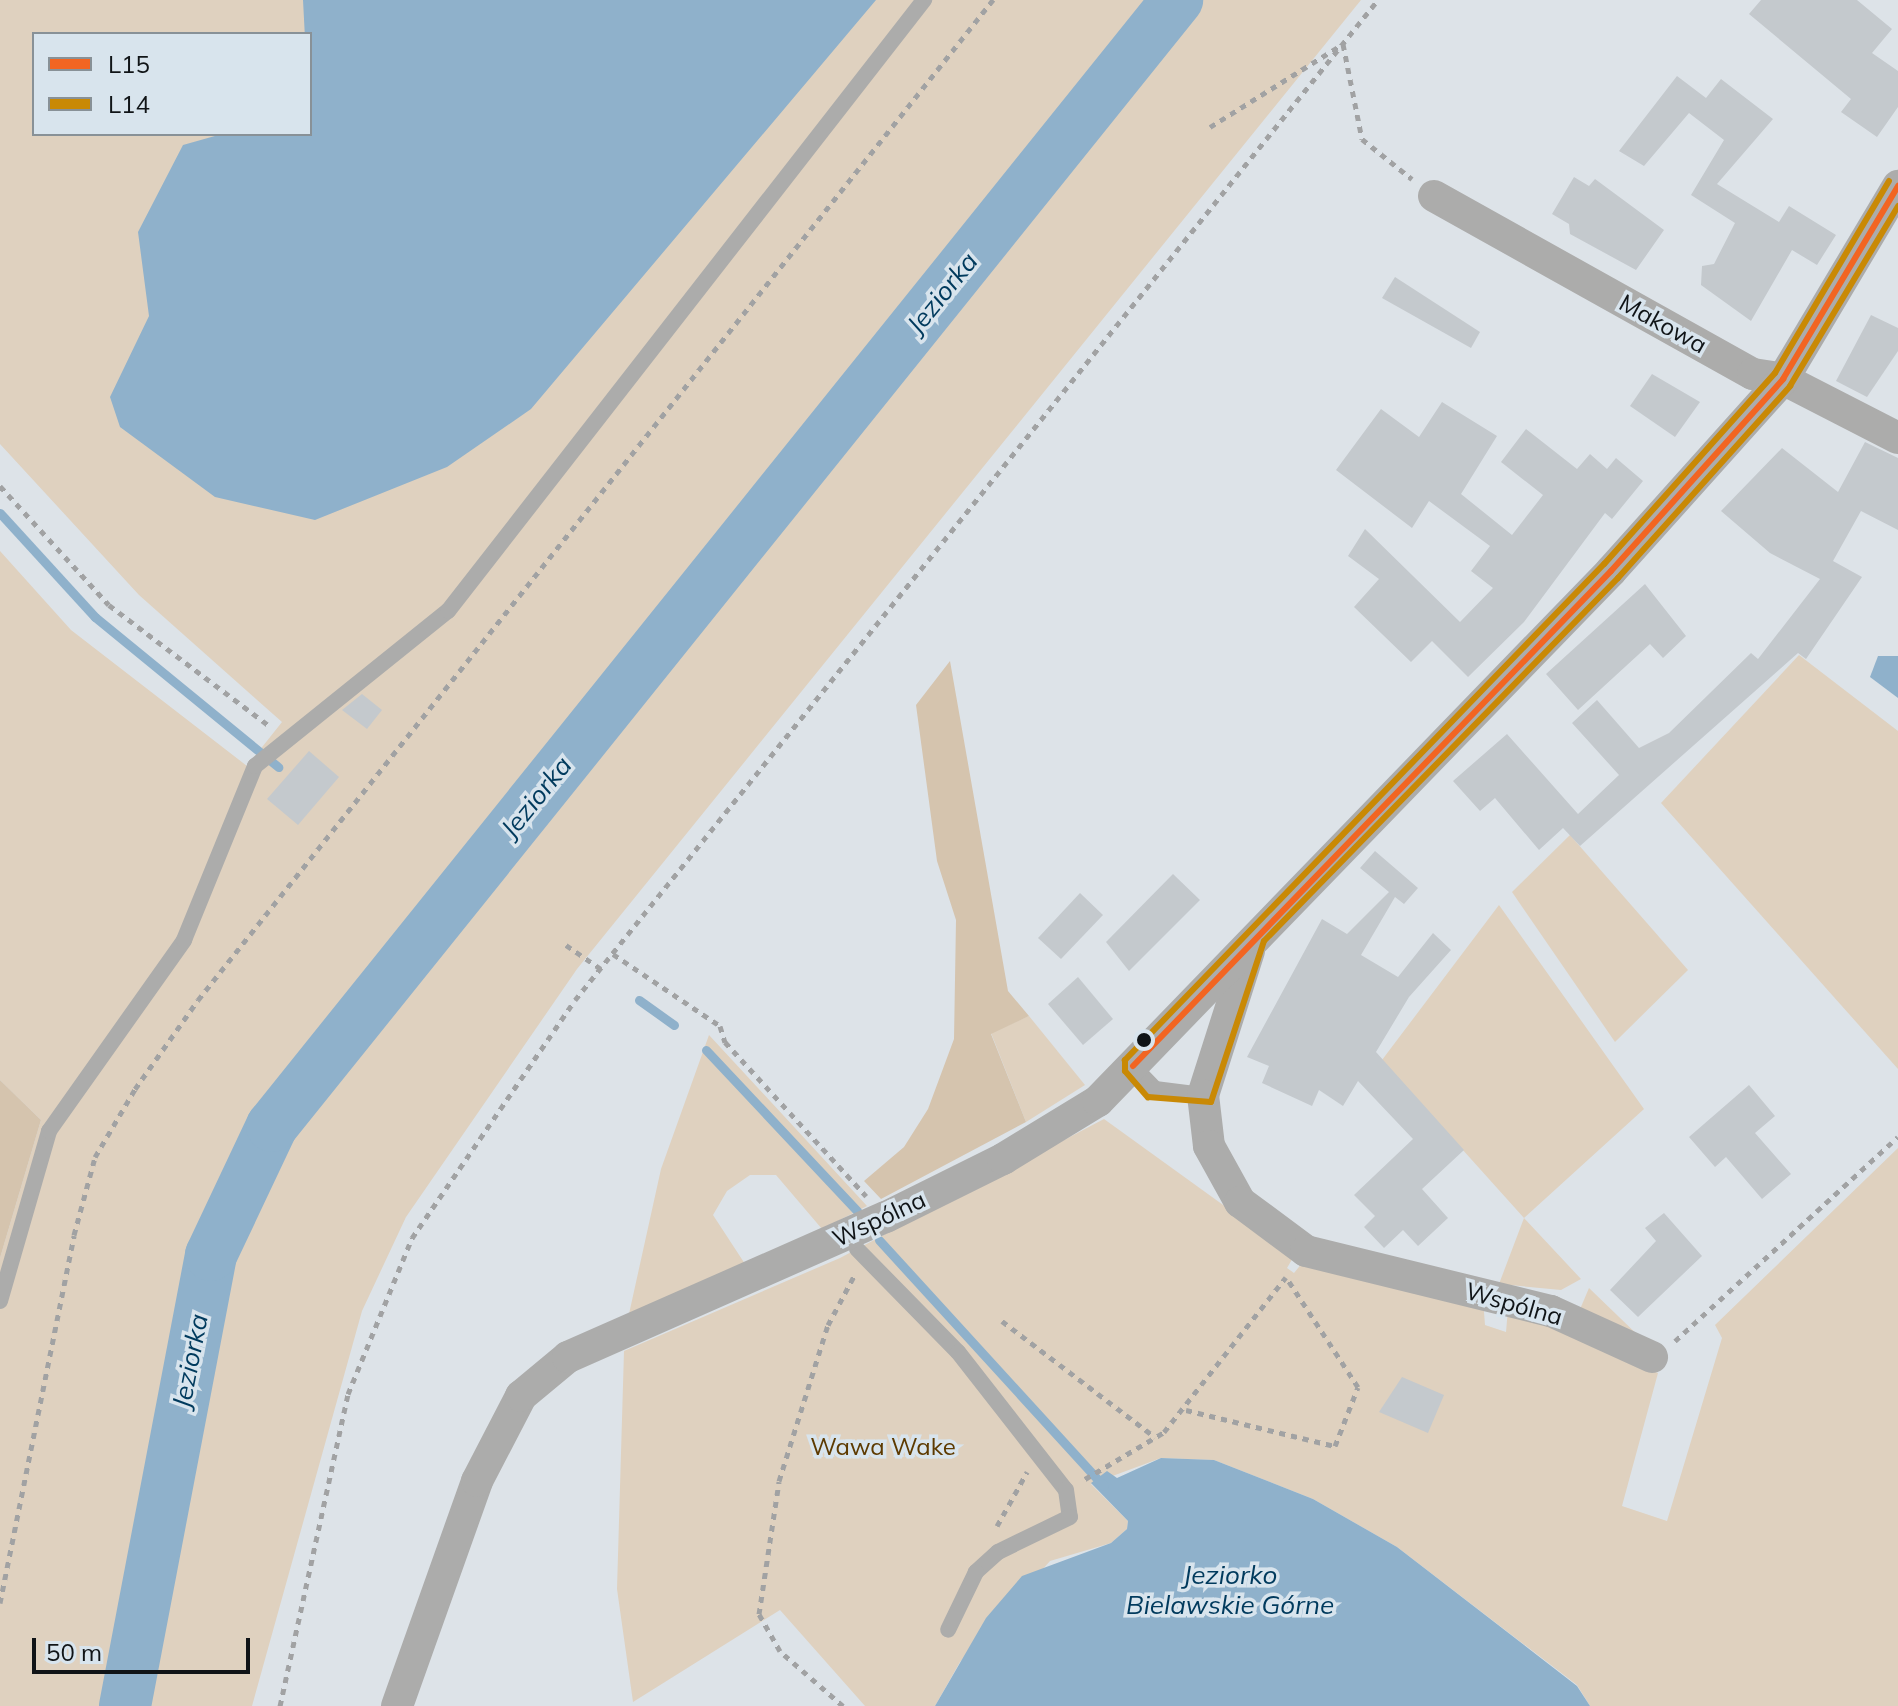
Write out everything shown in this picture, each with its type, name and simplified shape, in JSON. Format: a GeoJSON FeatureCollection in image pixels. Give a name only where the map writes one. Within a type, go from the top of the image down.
{"type":"FeatureCollection","features":[{"type":"Feature","properties":{"kind":"street","name":"Wspólna"},"geometry":{"type":"LineString","coordinates":[[397,1706],[486,1461],[521,1396],[559,1363],[886,1217],[1098,1101],[1611,571],[1783,379],[1898,186]]}},
{"type":"Feature","properties":{"kind":"street","name":"Makowa"},"geometry":{"type":"LineString","coordinates":[[1434,196],[1753,374],[1783,379],[1898,438]]}},
{"type":"Feature","properties":{"kind":"street","name":"Wspólna"},"geometry":{"type":"LineString","coordinates":[[1255,936],[1203,1095],[1221,1176],[1240,1202],[1306,1251],[1551,1311],[1652,1357]]}},
{"type":"Feature","properties":{"kind":"lane"},"geometry":{"type":"LineString","coordinates":[[0,1301],[49,1131],[184,940],[255,766],[281,738],[448,611],[924,0]]}},
{"type":"Feature","properties":{"kind":"lane"},"geometry":{"type":"LineString","coordinates":[[1133,1066],[1155,1089],[1203,1095]]}},
{"type":"Feature","properties":{"kind":"lane"},"geometry":{"type":"LineString","coordinates":[[859,1255],[958,1352],[1066,1490],[1070,1517],[998,1552],[976,1572],[948,1630]]}},
{"type":"Feature","properties":{"kind":"path"},"geometry":{"type":"LineString","coordinates":[[0,1603],[77,1222],[95,1157],[135,1089],[198,1000],[993,0]]}},
{"type":"Feature","properties":{"kind":"path"},"geometry":{"type":"LineString","coordinates":[[280,1706],[348,1394],[412,1238],[601,969],[1378,0]]}},
{"type":"Feature","properties":{"kind":"path"},"geometry":{"type":"LineString","coordinates":[[1210,127],[1343,44]]}},
{"type":"Feature","properties":{"kind":"path"},"geometry":{"type":"LineString","coordinates":[[1343,44],[1362,139],[1434,196]]}},
{"type":"Feature","properties":{"kind":"path"},"geometry":{"type":"LineString","coordinates":[[0,486],[109,605],[281,738]]}},
{"type":"Feature","properties":{"kind":"path"},"geometry":{"type":"LineString","coordinates":[[566,945],[601,969]]}},
{"type":"Feature","properties":{"kind":"path"},"geometry":{"type":"LineString","coordinates":[[613,954],[720,1026],[725,1042],[886,1217]]}},
{"type":"Feature","properties":{"kind":"path"},"geometry":{"type":"LineString","coordinates":[[1652,1357],[1701,1323],[1898,1137]]}},
{"type":"Feature","properties":{"kind":"path"},"geometry":{"type":"LineString","coordinates":[[843,1706],[780,1651],[759,1614],[779,1481],[828,1325],[859,1255]]}},
{"type":"Feature","properties":{"kind":"path"},"geometry":{"type":"LineString","coordinates":[[1084,1479],[1106,1462],[1155,1437],[1186,1410],[1288,1274],[1358,1387],[1335,1446],[1186,1410]]}},
{"type":"Feature","properties":{"kind":"path"},"geometry":{"type":"LineString","coordinates":[[1002,1321],[1155,1437]]}},
{"type":"Feature","properties":{"kind":"green space"},"geometry":{"type":"Polygon","coordinates":[[[0,0],[1361,0],[577,969],[406,1217],[362,1311],[252,1706],[0,1706],[0,1258],[41,1120],[0,1080],[0,551],[71,630],[247,766],[282,722],[139,595],[0,444],[0,0]]]}},
{"type":"Feature","properties":{"kind":"green space"},"geometry":{"type":"Polygon","coordinates":[[[1799,655],[1898,731],[1898,1069],[1661,803],[1799,655]]]}},
{"type":"Feature","properties":{"kind":"green space"},"geometry":{"type":"Polygon","coordinates":[[[1570,835],[1688,970],[1615,1042],[1512,892],[1570,835]]]}},
{"type":"Feature","properties":{"kind":"green space"},"geometry":{"type":"Polygon","coordinates":[[[1499,905],[1644,1109],[1524,1218],[1382,1060],[1499,905]]]}},
{"type":"Feature","properties":{"kind":"green space"},"geometry":{"type":"Polygon","coordinates":[[[1029,1016],[1085,1085],[1026,1122],[991,1033],[1029,1016]]]}},
{"type":"Feature","properties":{"kind":"green space"},"geometry":{"type":"Polygon","coordinates":[[[709,1035],[867,1206],[822,1229],[776,1175],[750,1175],[727,1191],[713,1215],[747,1267],[627,1323],[661,1169],[709,1035]]]}},
{"type":"Feature","properties":{"kind":"green space","name":"Wawa Wake"},"geometry":{"type":"Polygon","coordinates":[[[1104,1119],[1294,1256],[1287,1268],[1294,1273],[1303,1262],[1483,1299],[1485,1325],[1506,1332],[1508,1309],[1658,1373],[1622,1506],[1667,1521],[1722,1338],[1715,1325],[1898,1148],[1898,1706],[1590,1706],[1577,1685],[1397,1547],[1313,1499],[1214,1460],[1161,1458],[1091,1484],[1128,1521],[1127,1529],[1111,1543],[1050,1561],[960,1662],[935,1706],[865,1706],[780,1610],[633,1702],[617,1589],[624,1351],[840,1258],[1104,1119]]]}},
{"type":"Feature","properties":{"kind":"green space"},"geometry":{"type":"Polygon","coordinates":[[[1524,1218],[1581,1279],[1561,1290],[1499,1284],[1524,1218]]]}},
{"type":"Feature","properties":{"kind":"green space"},"geometry":{"type":"Polygon","coordinates":[[[1589,1288],[1646,1343],[1578,1314],[1589,1288]]]}},
{"type":"Feature","properties":{"kind":"shaded area"},"geometry":{"type":"Polygon","coordinates":[[[950,661],[1008,991],[1029,1016],[991,1034],[1026,1122],[881,1199],[864,1181],[904,1147],[928,1109],[954,1039],[956,920],[937,861],[916,705],[950,661]]]}},
{"type":"Feature","properties":{"kind":"shaded area"},"geometry":{"type":"Polygon","coordinates":[[[0,1080],[41,1120],[0,1258],[0,1080]]]}},
{"type":"Feature","properties":{"kind":"water"},"geometry":{"type":"Polygon","coordinates":[[[303,0],[876,0],[531,409],[447,467],[315,520],[215,497],[120,427],[110,397],[149,316],[138,232],[183,145],[215,136],[312,136],[312,32],[305,32],[303,0]]]}},
{"type":"Feature","properties":{"kind":"water"},"geometry":{"type":"Polygon","coordinates":[[[1878,656],[1898,656],[1898,698],[1870,677],[1878,656]]]}},
{"type":"Feature","properties":{"kind":"water","name":"Jeziorko Bielawskie Górne"},"geometry":{"type":"Polygon","coordinates":[[[1161,1458],[1214,1460],[1313,1499],[1397,1547],[1577,1686],[1590,1706],[935,1706],[986,1618],[1022,1576],[1111,1543],[1127,1529],[1128,1521],[1091,1483],[1107,1471],[1117,1478],[1161,1458]]]}},
{"type":"Feature","properties":{"kind":"building"},"geometry":{"type":"Polygon","coordinates":[[[1761,0],[1857,0],[1892,29],[1872,53],[1898,71],[1898,107],[1877,137],[1841,112],[1851,99],[1749,14],[1761,0]]]}},
{"type":"Feature","properties":{"kind":"building"},"geometry":{"type":"Polygon","coordinates":[[[1677,76],[1706,98],[1721,79],[1773,119],[1717,184],[1779,222],[1789,206],[1836,235],[1817,265],[1792,250],[1751,321],[1701,285],[1702,266],[1714,264],[1735,223],[1691,195],[1724,140],[1689,113],[1644,166],[1619,151],[1677,76]]]}},
{"type":"Feature","properties":{"kind":"building"},"geometry":{"type":"Polygon","coordinates":[[[1574,177],[1589,186],[1595,179],[1664,230],[1636,270],[1570,234],[1569,224],[1552,214],[1574,177]]]}},
{"type":"Feature","properties":{"kind":"building"},"geometry":{"type":"Polygon","coordinates":[[[1395,277],[1480,332],[1471,348],[1382,298],[1395,277]]]}},
{"type":"Feature","properties":{"kind":"building"},"geometry":{"type":"Polygon","coordinates":[[[1871,315],[1898,328],[1898,351],[1867,397],[1836,381],[1871,315]]]}},
{"type":"Feature","properties":{"kind":"building"},"geometry":{"type":"Polygon","coordinates":[[[1652,374],[1700,402],[1675,437],[1630,406],[1652,374]]]}},
{"type":"Feature","properties":{"kind":"building"},"geometry":{"type":"Polygon","coordinates":[[[1442,402],[1497,436],[1461,494],[1512,535],[1543,495],[1501,462],[1526,429],[1577,469],[1590,454],[1607,469],[1616,458],[1643,481],[1612,519],[1605,513],[1524,622],[1468,677],[1432,641],[1411,662],[1354,607],[1379,579],[1348,556],[1365,529],[1460,622],[1493,588],[1471,571],[1490,546],[1429,501],[1412,528],[1336,470],[1381,409],[1419,437],[1442,402]]]}},
{"type":"Feature","properties":{"kind":"building"},"geometry":{"type":"Polygon","coordinates":[[[1865,442],[1898,458],[1898,530],[1861,511],[1833,561],[1862,577],[1806,659],[1798,653],[1580,846],[1563,828],[1539,850],[1495,798],[1480,811],[1453,781],[1507,734],[1578,814],[1619,775],[1572,723],[1597,700],[1639,748],[1669,733],[1751,653],[1758,659],[1820,579],[1770,553],[1721,511],[1782,448],[1838,492],[1865,442]]]}},
{"type":"Feature","properties":{"kind":"building"},"geometry":{"type":"Polygon","coordinates":[[[1645,584],[1686,636],[1663,658],[1650,644],[1578,710],[1546,674],[1645,584]]]}},
{"type":"Feature","properties":{"kind":"building"},"geometry":{"type":"Polygon","coordinates":[[[362,694],[382,710],[367,729],[342,710],[362,694]]]}},
{"type":"Feature","properties":{"kind":"building"},"geometry":{"type":"Polygon","coordinates":[[[309,751],[339,777],[298,825],[267,799],[309,751]]]}},
{"type":"Feature","properties":{"kind":"building"},"geometry":{"type":"Polygon","coordinates":[[[1375,851],[1418,888],[1404,904],[1395,897],[1361,955],[1398,977],[1433,933],[1451,950],[1409,997],[1376,1052],[1464,1150],[1422,1189],[1448,1218],[1418,1246],[1403,1230],[1384,1248],[1364,1227],[1375,1216],[1354,1195],[1413,1139],[1358,1081],[1343,1106],[1319,1090],[1312,1106],[1262,1083],[1269,1066],[1247,1057],[1322,919],[1347,934],[1389,892],[1360,868],[1375,851]]]}},
{"type":"Feature","properties":{"kind":"building"},"geometry":{"type":"Polygon","coordinates":[[[1173,874],[1200,900],[1129,971],[1106,942],[1173,874]]]}},
{"type":"Feature","properties":{"kind":"building"},"geometry":{"type":"Polygon","coordinates":[[[1080,893],[1103,915],[1061,959],[1038,938],[1080,893]]]}},
{"type":"Feature","properties":{"kind":"building"},"geometry":{"type":"Polygon","coordinates":[[[1078,977],[1113,1019],[1083,1045],[1048,1004],[1078,977]]]}},
{"type":"Feature","properties":{"kind":"building"},"geometry":{"type":"Polygon","coordinates":[[[1749,1085],[1775,1116],[1755,1133],[1791,1174],[1762,1199],[1726,1157],[1715,1167],[1689,1137],[1749,1085]]]}},
{"type":"Feature","properties":{"kind":"building"},"geometry":{"type":"Polygon","coordinates":[[[1664,1213],[1702,1256],[1638,1317],[1610,1290],[1656,1241],[1645,1228],[1664,1213]]]}},
{"type":"Feature","properties":{"kind":"building"},"geometry":{"type":"Polygon","coordinates":[[[1402,1377],[1444,1395],[1428,1433],[1379,1412],[1402,1377]]]}},
{"type":"Feature","properties":{"kind":"waterway","name":"Jeziorka"},"geometry":{"type":"LineString","coordinates":[[125,1706],[211,1255],[272,1126],[1177,0]]}},
{"type":"Feature","properties":{"kind":"waterway"},"geometry":{"type":"LineString","coordinates":[[0,513],[95,617],[278,767]]}},
{"type":"Feature","properties":{"kind":"waterway"},"geometry":{"type":"LineString","coordinates":[[639,1000],[674,1025]]}},
{"type":"Feature","properties":{"kind":"waterway"},"geometry":{"type":"LineString","coordinates":[[706,1050],[857,1211]]}},
{"type":"Feature","properties":{"kind":"waterway"},"geometry":{"type":"LineString","coordinates":[[879,1240],[1104,1486]]}},
{"type":"Feature","properties":{"kind":"transit line","name":"L14"},"geometry":{"type":"LineString","coordinates":[[1889,181],[1775,373],[1604,564],[1125,1060],[1125,1071],[1148,1097],[1211,1102],[1264,941],[1618,578],[1790,386],[1898,206]]}},
{"type":"Feature","properties":{"kind":"transit line","name":"L15"},"geometry":{"type":"LineString","coordinates":[[1133,1066],[1611,571],[1783,379],[1898,186]]}}]}
